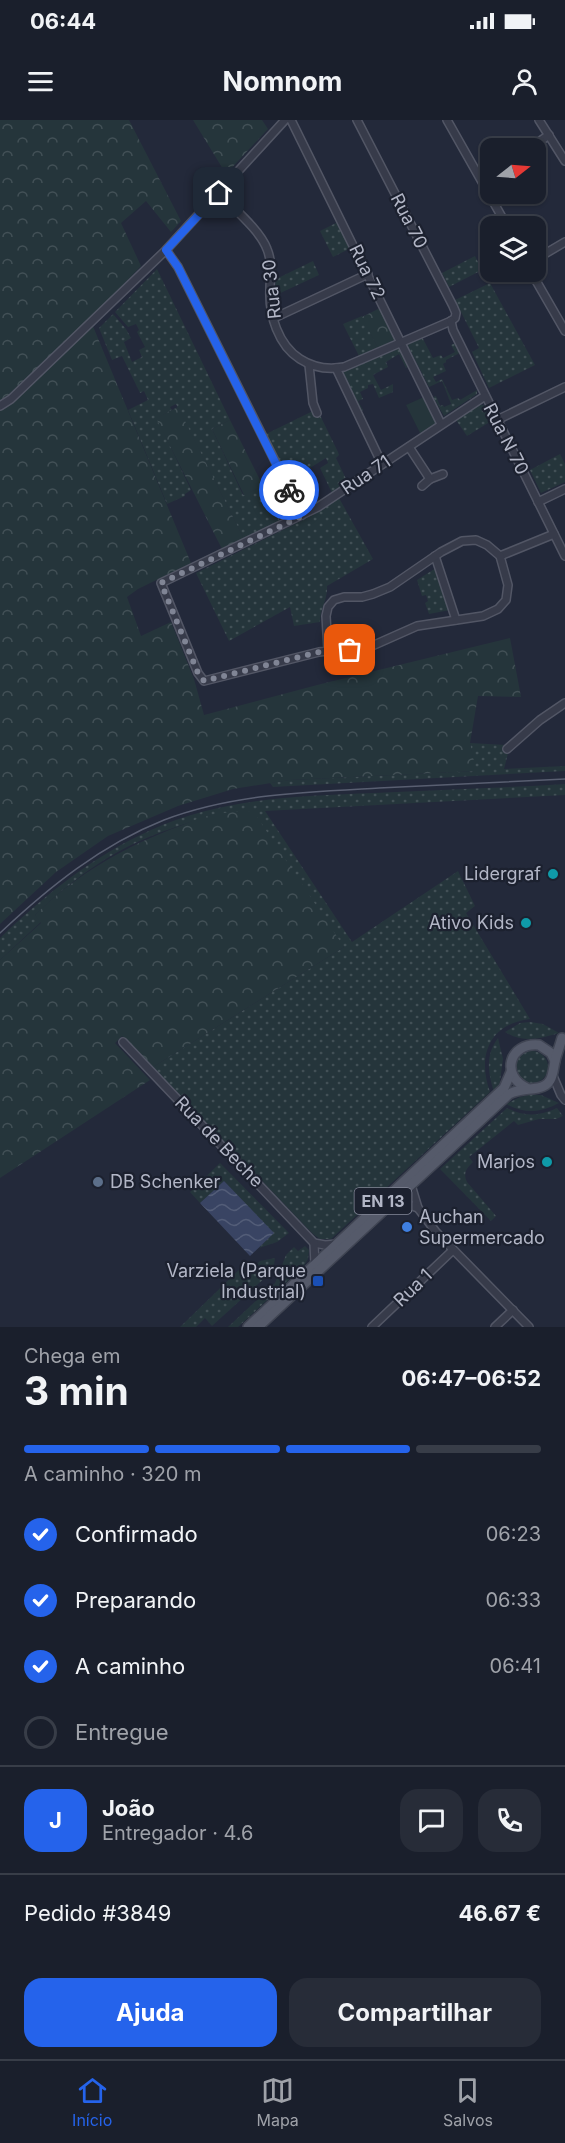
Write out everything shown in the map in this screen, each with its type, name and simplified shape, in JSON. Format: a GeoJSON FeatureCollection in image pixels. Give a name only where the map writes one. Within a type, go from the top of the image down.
{"type":"FeatureCollection","features":[{"type":"Feature","properties":{"kind":"main road","name":"EN 13"},"geometry":{"type":"LineString","coordinates":[[249,1327],[504,1088],[517,1050],[531,1044],[539,1045],[564,1037]]}},
{"type":"Feature","properties":{"kind":"main road","name":"EN 13"},"geometry":{"type":"LineString","coordinates":[[553,1076],[555,1060],[564,1037]]}},
{"type":"Feature","properties":{"kind":"main road"},"geometry":{"type":"LineString","coordinates":[[539,1045],[551,1053],[555,1060]]}},
{"type":"Feature","properties":{"kind":"main road"},"geometry":{"type":"LineString","coordinates":[[511,1072],[517,1082],[527,1088]]}},
{"type":"Feature","properties":{"kind":"main road"},"geometry":{"type":"LineString","coordinates":[[542,1087],[553,1076]]}},
{"type":"Feature","properties":{"kind":"main road","name":"EN 13"},"geometry":{"type":"LineString","coordinates":[[258,1327],[509,1094],[527,1088],[542,1087]]}},
{"type":"Feature","properties":{"kind":"main road"},"geometry":{"type":"LineString","coordinates":[[411,1185],[414,1178],[450,1139]]}},
{"type":"Feature","properties":{"kind":"street"},"geometry":{"type":"LineString","coordinates":[[0,406],[11,399],[166,250],[285,120]]}},
{"type":"Feature","properties":{"kind":"street","name":"Rua 72"},"geometry":{"type":"LineString","coordinates":[[291,120],[441,424]]}},
{"type":"Feature","properties":{"kind":"street","name":"Rua 70"},"geometry":{"type":"LineString","coordinates":[[357,120],[453,306],[456,313],[455,318],[451,321]]}},
{"type":"Feature","properties":{"kind":"street"},"geometry":{"type":"LineString","coordinates":[[447,120],[480,179]]}},
{"type":"Feature","properties":{"kind":"street"},"geometry":{"type":"LineString","coordinates":[[539,120],[565,161]]}},
{"type":"Feature","properties":{"kind":"street"},"geometry":{"type":"LineString","coordinates":[[545,138],[549,135]]}},
{"type":"Feature","properties":{"kind":"street","name":"Rua 30"},"geometry":{"type":"LineString","coordinates":[[219,193],[266,245],[272,264],[270,291],[279,336],[287,349],[309,365]]}},
{"type":"Feature","properties":{"kind":"street"},"geometry":{"type":"LineString","coordinates":[[546,253],[565,242]]}},
{"type":"Feature","properties":{"kind":"street"},"geometry":{"type":"LineString","coordinates":[[166,250],[178,267],[302,516]]}},
{"type":"Feature","properties":{"kind":"street"},"geometry":{"type":"LineString","coordinates":[[274,318],[368,274]]}},
{"type":"Feature","properties":{"kind":"street"},"geometry":{"type":"LineString","coordinates":[[537,282],[564,326]]}},
{"type":"Feature","properties":{"kind":"street"},"geometry":{"type":"LineString","coordinates":[[317,413],[313,404],[309,365],[336,368],[451,321]]}},
{"type":"Feature","properties":{"kind":"street","name":"Rua N 70"},"geometry":{"type":"LineString","coordinates":[[451,321],[453,330],[485,396],[565,556]]}},
{"type":"Feature","properties":{"kind":"street"},"geometry":{"type":"LineString","coordinates":[[336,368],[382,464]]}},
{"type":"Feature","properties":{"kind":"street"},"geometry":{"type":"LineString","coordinates":[[497,420],[565,387]]}},
{"type":"Feature","properties":{"kind":"street","name":"Rua 71"},"geometry":{"type":"LineString","coordinates":[[485,396],[318,507],[161,583],[198,673],[204,681],[328,651],[372,646],[417,627],[483,616],[503,605],[506,600],[508,585],[500,556]]}},
{"type":"Feature","properties":{"kind":"street"},"geometry":{"type":"LineString","coordinates":[[409,447],[430,479]]}},
{"type":"Feature","properties":{"kind":"street"},"geometry":{"type":"LineString","coordinates":[[422,486],[430,479],[443,474]]}},
{"type":"Feature","properties":{"kind":"street"},"geometry":{"type":"LineString","coordinates":[[538,502],[565,489]]}},
{"type":"Feature","properties":{"kind":"street"},"geometry":{"type":"LineString","coordinates":[[328,651],[326,616],[334,600],[344,597],[362,597],[390,587],[435,556],[452,546],[469,540],[476,540],[487,545],[500,556],[554,534]]}},
{"type":"Feature","properties":{"kind":"street"},"geometry":{"type":"LineString","coordinates":[[435,556],[456,620]]}},
{"type":"Feature","properties":{"kind":"street"},"geometry":{"type":"LineString","coordinates":[[507,749],[540,720],[565,703]]}},
{"type":"Feature","properties":{"kind":"street","name":"Rua de Beche"},"geometry":{"type":"LineString","coordinates":[[123,1042],[314,1242]]}},
{"type":"Feature","properties":{"kind":"street"},"geometry":{"type":"LineString","coordinates":[[553,1076],[563,1097]]}},
{"type":"Feature","properties":{"kind":"street"},"geometry":{"type":"LineString","coordinates":[[542,1087],[563,1097]]}},
{"type":"Feature","properties":{"kind":"street"},"geometry":{"type":"LineString","coordinates":[[411,1185],[418,1208],[453,1250],[528,1327]]}},
{"type":"Feature","properties":{"kind":"street"},"geometry":{"type":"LineString","coordinates":[[395,1200],[418,1208]]}},
{"type":"Feature","properties":{"kind":"street"},"geometry":{"type":"LineString","coordinates":[[315,1264],[314,1242],[325,1245],[337,1244]]}},
{"type":"Feature","properties":{"kind":"street","name":"Rua 1"},"geometry":{"type":"LineString","coordinates":[[372,1327],[453,1250]]}},
{"type":"Feature","properties":{"kind":"street"},"geometry":{"type":"LineString","coordinates":[[495,1327],[513,1311]]}},
{"type":"Feature","properties":{"kind":"green space"},"geometry":{"type":"Polygon","coordinates":[[[0,120],[129,120],[181,221],[171,232],[146,201],[121,223],[141,266],[90,319],[191,563],[138,589],[127,597],[141,636],[171,622],[194,679],[204,715],[510,638],[521,697],[478,696],[470,743],[476,771],[290,780],[233,789],[178,806],[108,836],[56,872],[0,924],[0,120]]]}},
{"type":"Feature","properties":{"kind":"green space"},"geometry":{"type":"Polygon","coordinates":[[[193,120],[262,120],[268,129],[226,174],[193,120]]]}},
{"type":"Feature","properties":{"kind":"green space"},"geometry":{"type":"Polygon","coordinates":[[[338,222],[351,248],[333,257],[320,231],[338,222]]]}},
{"type":"Feature","properties":{"kind":"green space"},"geometry":{"type":"Polygon","coordinates":[[[475,256],[480,266],[480,271],[449,287],[442,273],[475,256]]]}},
{"type":"Feature","properties":{"kind":"green space"},"geometry":{"type":"Polygon","coordinates":[[[313,261],[319,275],[274,296],[276,279],[313,261]]]}},
{"type":"Feature","properties":{"kind":"green space"},"geometry":{"type":"Polygon","coordinates":[[[157,269],[230,420],[212,429],[243,495],[263,486],[280,521],[244,539],[176,404],[170,407],[172,410],[157,418],[191,490],[185,496],[167,504],[128,410],[148,400],[144,391],[140,393],[122,356],[112,360],[99,328],[113,314],[131,338],[124,342],[132,362],[142,357],[139,350],[145,347],[137,332],[139,330],[136,324],[128,327],[115,312],[157,269]]]}},
{"type":"Feature","properties":{"kind":"green space"},"geometry":{"type":"Polygon","coordinates":[[[490,283],[535,365],[489,388],[472,352],[479,348],[455,300],[490,283]]]}},
{"type":"Feature","properties":{"kind":"green space"},"geometry":{"type":"Polygon","coordinates":[[[380,308],[394,340],[378,348],[362,317],[380,308]]]}},
{"type":"Feature","properties":{"kind":"green space"},"geometry":{"type":"Polygon","coordinates":[[[362,316],[378,348],[359,356],[343,324],[362,316]]]}},
{"type":"Feature","properties":{"kind":"green space"},"geometry":{"type":"Polygon","coordinates":[[[422,337],[433,358],[441,355],[443,358],[455,352],[451,345],[455,343],[460,353],[446,360],[443,364],[446,371],[433,377],[436,382],[442,379],[452,400],[458,398],[460,400],[477,390],[477,394],[444,416],[433,397],[436,396],[440,406],[451,404],[442,381],[429,387],[408,346],[409,343],[422,337]]]}},
{"type":"Feature","properties":{"kind":"green space"},"geometry":{"type":"Polygon","coordinates":[[[398,349],[409,366],[406,368],[399,354],[386,362],[388,367],[373,375],[381,390],[393,384],[393,392],[379,398],[373,384],[368,385],[368,388],[360,392],[363,399],[358,401],[363,410],[360,412],[342,376],[344,371],[398,349]]]}},
{"type":"Feature","properties":{"kind":"green space"},"geometry":{"type":"Polygon","coordinates":[[[424,397],[435,424],[420,433],[406,405],[424,397]]]}},
{"type":"Feature","properties":{"kind":"green space"},"geometry":{"type":"Polygon","coordinates":[[[479,404],[486,406],[493,420],[467,436],[456,420],[479,404]]]}},
{"type":"Feature","properties":{"kind":"green space"},"geometry":{"type":"Polygon","coordinates":[[[178,407],[244,539],[222,549],[156,418],[178,407]]]}},
{"type":"Feature","properties":{"kind":"green space"},"geometry":{"type":"Polygon","coordinates":[[[317,409],[338,452],[339,455],[336,458],[348,483],[332,493],[320,468],[328,463],[326,458],[302,473],[297,464],[284,470],[266,434],[317,409]]]}},
{"type":"Feature","properties":{"kind":"green space"},"geometry":{"type":"Polygon","coordinates":[[[230,420],[263,486],[244,495],[212,429],[230,420]]]}},
{"type":"Feature","properties":{"kind":"green space"},"geometry":{"type":"Polygon","coordinates":[[[560,454],[565,464],[565,482],[541,493],[530,470],[560,454]]]}},
{"type":"Feature","properties":{"kind":"green space"},"geometry":{"type":"Polygon","coordinates":[[[339,498],[373,559],[327,586],[320,622],[294,626],[290,607],[229,641],[196,573],[309,517],[339,498]]]}},
{"type":"Feature","properties":{"kind":"green space"},"geometry":{"type":"Polygon","coordinates":[[[436,568],[450,610],[429,614],[425,603],[428,601],[426,595],[422,596],[417,580],[436,568]]]}},
{"type":"Feature","properties":{"kind":"green space"},"geometry":{"type":"Polygon","coordinates":[[[470,743],[506,745],[508,753],[504,769],[565,766],[565,771],[273,787],[270,783],[290,780],[475,771],[470,743]]]}},
{"type":"Feature","properties":{"kind":"green space"},"geometry":{"type":"Polygon","coordinates":[[[565,784],[565,795],[265,811],[352,942],[458,871],[475,906],[466,913],[530,1019],[505,1027],[490,1044],[485,1066],[490,1092],[331,1239],[320,1239],[313,1234],[153,1067],[344,947],[211,815],[139,841],[94,866],[35,915],[41,922],[0,960],[0,938],[53,891],[109,852],[178,819],[232,805],[288,798],[565,784]]]}},
{"type":"Feature","properties":{"kind":"green space"},"geometry":{"type":"Polygon","coordinates":[[[253,811],[344,947],[153,1067],[122,1036],[115,1043],[150,1080],[0,1178],[0,960],[41,923],[35,915],[51,900],[85,874],[121,852],[199,818],[221,813],[253,811]]]}},
{"type":"Feature","properties":{"kind":"green space"},"geometry":{"type":"Polygon","coordinates":[[[520,1023],[543,1024],[559,1033],[525,1039],[505,1032],[520,1023]]]}},
{"type":"Feature","properties":{"kind":"green space"},"geometry":{"type":"Polygon","coordinates":[[[498,1038],[503,1059],[499,1088],[494,1092],[490,1078],[489,1058],[498,1038]]]}},
{"type":"Feature","properties":{"kind":"green space"},"geometry":{"type":"Polygon","coordinates":[[[532,1051],[543,1056],[548,1067],[543,1078],[532,1083],[521,1078],[516,1067],[521,1056],[532,1051]]]}},
{"type":"Feature","properties":{"kind":"green space"},"geometry":{"type":"Polygon","coordinates":[[[529,1095],[541,1095],[559,1103],[533,1111],[506,1104],[529,1095]]]}},
{"type":"Feature","properties":{"kind":"green space"},"geometry":{"type":"Polygon","coordinates":[[[507,1108],[520,1113],[532,1114],[544,1113],[557,1108],[563,1116],[518,1125],[514,1121],[469,1157],[473,1162],[466,1171],[467,1182],[496,1216],[491,1221],[440,1169],[507,1108]]]}},
{"type":"Feature","properties":{"kind":"green space"},"geometry":{"type":"Polygon","coordinates":[[[220,1163],[289,1233],[277,1242],[259,1248],[273,1233],[224,1181],[200,1203],[190,1192],[220,1163]]]}},
{"type":"Feature","properties":{"kind":"green space"},"geometry":{"type":"Polygon","coordinates":[[[305,1246],[309,1250],[308,1259],[303,1267],[238,1327],[228,1327],[275,1283],[286,1255],[294,1247],[298,1251],[305,1246]]]}},
{"type":"Feature","properties":{"kind":"green space"},"geometry":{"type":"Polygon","coordinates":[[[275,1258],[268,1275],[212,1326],[205,1318],[196,1327],[180,1327],[241,1268],[246,1273],[260,1261],[275,1258]]]}},
{"type":"Feature","properties":{"kind":"water"},"geometry":{"type":"Polygon","coordinates":[[[224,1181],[274,1233],[250,1256],[200,1203],[224,1181]]]}},
{"type":"Feature","properties":{"kind":"tram line"},"geometry":{"type":"LineString","coordinates":[[0,933],[37,899],[97,855],[141,830],[190,811],[243,800],[297,793],[565,779]]}},
{"type":"Feature","properties":{"kind":"way so far"},"geometry":{"type":"LineString","coordinates":[[289,490],[302,516],[161,583],[198,673],[204,681],[319,652],[350,650]]}},
{"type":"Feature","properties":{"kind":"place","name":"Lidergraf"},"geometry":{"type":"Point","coordinates":[553,874]}},
{"type":"Feature","properties":{"kind":"place","name":"Ativo Kids"},"geometry":{"type":"Point","coordinates":[526,923]}},
{"type":"Feature","properties":{"kind":"place","name":"Marjos"},"geometry":{"type":"Point","coordinates":[547,1162]}},
{"type":"Feature","properties":{"kind":"place","name":"DB Schenker"},"geometry":{"type":"Point","coordinates":[98,1182]}},
{"type":"Feature","properties":{"kind":"place","name":"Auchan Supermercado"},"geometry":{"type":"Point","coordinates":[407,1227]}},
{"type":"Feature","properties":{"kind":"place","name":"Varziela (Parque Industrial)"},"geometry":{"type":"Point","coordinates":[318,1281]}},
{"type":"Feature","properties":{"kind":"route"},"geometry":{"type":"LineString","coordinates":[[219,193],[166,250],[178,267],[289,490]]}}]}
